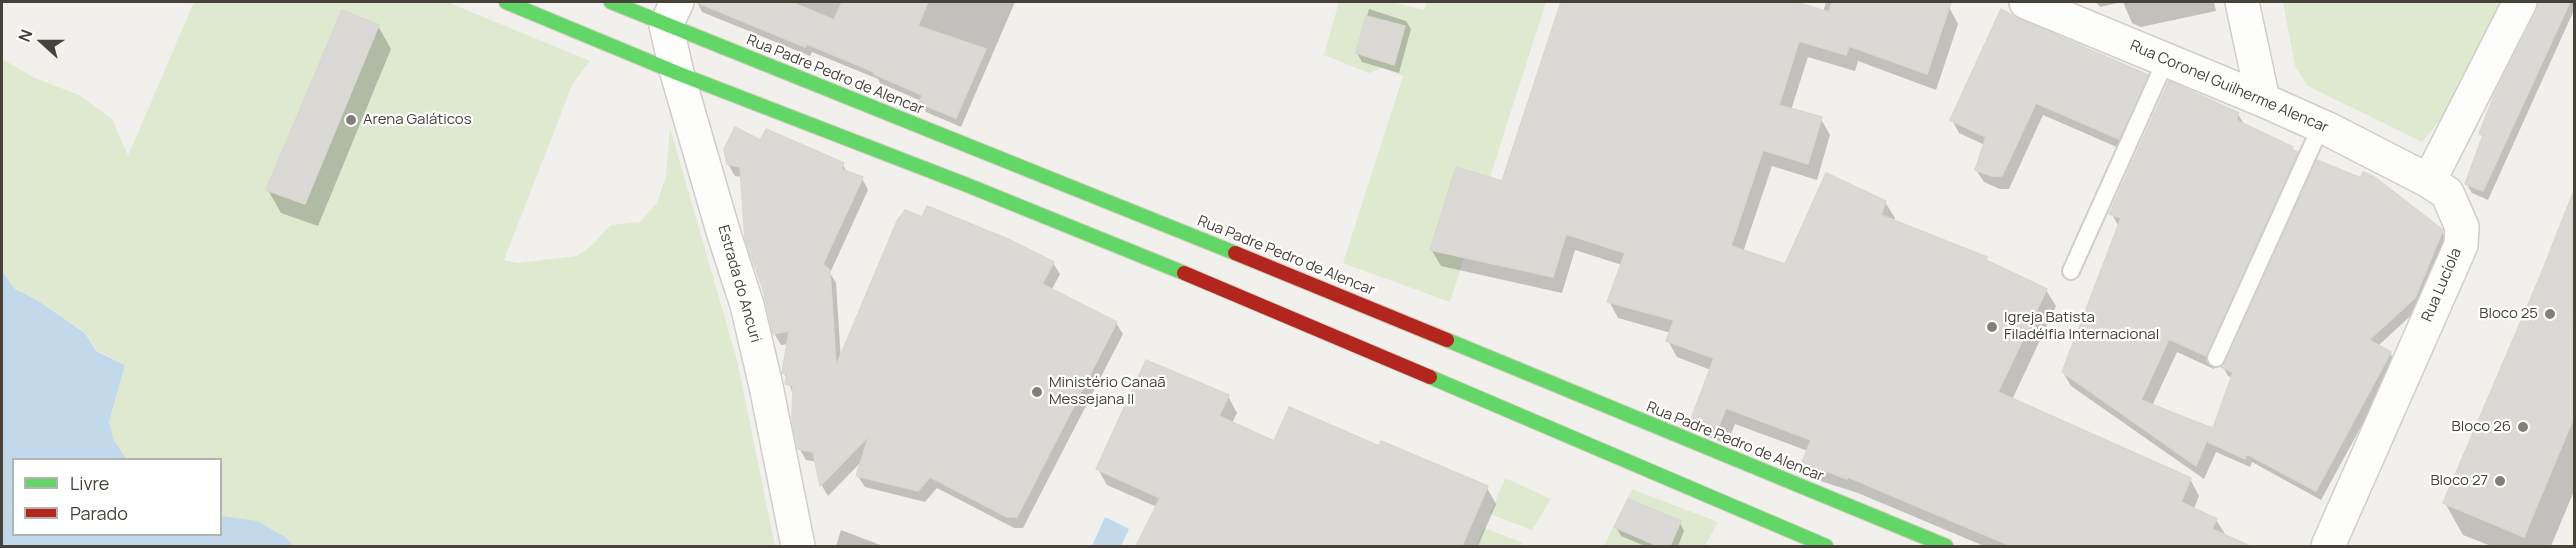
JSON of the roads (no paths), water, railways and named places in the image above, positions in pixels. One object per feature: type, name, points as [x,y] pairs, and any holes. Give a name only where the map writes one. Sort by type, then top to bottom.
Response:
[{"type":"main road","points":[[506,2],[677,74],[967,185],[1576,433],[1826,546]]},
{"type":"main road","name":"Rua Padre Pedro de Alencar","points":[[611,2],[671,13],[1302,279],[1588,405],[1946,546]]},
{"type":"street","name":"Rua Coronel Guilherme Alencar","points":[[2026,2],[2263,100],[2321,126],[2429,182]]},
{"type":"street","points":[[2242,2],[2263,100]]},
{"type":"street","points":[[2429,182],[2520,2]]},
{"type":"street","name":"Estrada do Ancuri","points":[[671,13],[677,74],[747,305],[766,386],[798,546]]},
{"type":"street","name":"Rua Lucíola","points":[[2328,546],[2461,245],[2462,227],[2447,193],[2429,182]]},
{"type":"lane","points":[[2071,271],[2166,60]]},
{"type":"lane","points":[[2216,358],[2321,126]]},
{"type":"water","points":[[2,271],[15,289],[37,300],[85,333],[96,351],[125,365],[109,422],[114,440],[125,458],[12,458],[12,536],[222,536],[222,516],[257,521],[285,537],[294,546],[2,546]]},
{"type":"water","points":[[1105,517],[1129,529],[1121,546],[1092,546]]},
{"type":"place","name":"Arena Galáticos","points":[[351,120]]},
{"type":"place","name":"Bloco 25","points":[[2550,314]]},
{"type":"place","name":"Igreja Batista Filadélfia Internacional","points":[[1992,327]]},
{"type":"place","name":"Ministério Canaã Messejana II","points":[[1037,392]]},
{"type":"place","name":"Bloco 26","points":[[2523,427]]},
{"type":"place","name":"Bloco 27","points":[[2500,481]]}]
